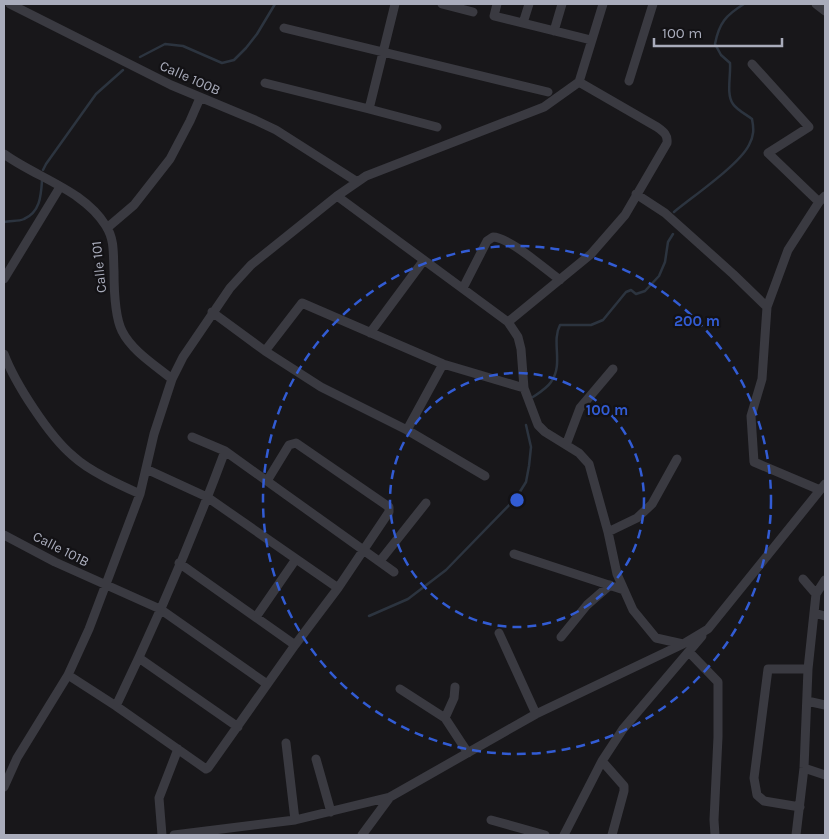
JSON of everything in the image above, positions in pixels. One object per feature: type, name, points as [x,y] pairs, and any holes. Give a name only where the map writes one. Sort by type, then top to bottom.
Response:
[{"type":"street","name":"Calle 100B","points":[[10,4],[171,85],[276,130],[356,182]]},
{"type":"street","points":[[369,109],[395,4]]},
{"type":"street","points":[[442,4],[473,12]]},
{"type":"street","points":[[497,4],[494,16],[592,40]]},
{"type":"street","points":[[524,23],[529,4]]},
{"type":"street","points":[[554,31],[562,4]]},
{"type":"street","points":[[4,787],[17,758],[68,675],[106,586],[140,494],[154,434],[172,379],[182,357],[230,288],[251,265],[336,196],[366,176],[544,107],[579,82],[603,4]]},
{"type":"street","points":[[628,81],[653,4]]},
{"type":"street","points":[[284,28],[548,92]]},
{"type":"street","points":[[564,835],[602,761],[623,729],[686,648],[708,628],[823,487],[754,462],[751,416],[762,379],[767,307],[788,250],[822,199],[768,153],[809,127],[752,64]]},
{"type":"street","points":[[508,322],[591,254],[624,215],[667,143],[668,138],[665,133],[657,127],[579,82]]},
{"type":"street","points":[[264,83],[436,127]]},
{"type":"street","points":[[107,228],[134,204],[170,158],[200,98]]},
{"type":"street","name":"Calle 101","points":[[4,154],[60,187],[92,209],[107,228],[113,247],[118,313],[123,332],[138,350],[172,379]]},
{"type":"street","points":[[4,279],[60,187]]},
{"type":"street","points":[[636,194],[666,213],[767,307]]},
{"type":"street","points":[[336,196],[508,322],[518,337],[521,349],[524,388],[538,425],[545,432],[579,454],[589,464],[608,532],[616,574],[633,610],[656,638],[686,648],[718,682],[715,835]]},
{"type":"street","points":[[463,288],[487,241],[493,237],[501,239],[525,254],[560,280]]},
{"type":"street","points":[[370,333],[424,260]]},
{"type":"street","points":[[265,351],[302,303],[443,364],[524,388]]},
{"type":"street","points":[[212,312],[265,351],[320,387],[408,430],[485,476]]},
{"type":"street","points":[[4,354],[20,386],[50,430],[73,457],[110,480],[140,494]]},
{"type":"street","points":[[408,430],[443,364]]},
{"type":"street","points":[[566,445],[580,408],[613,369]]},
{"type":"street","points":[[192,437],[224,451],[394,572]]},
{"type":"street","points":[[68,675],[207,769],[295,644],[338,588],[389,512],[389,507],[296,444],[289,445],[267,481]]},
{"type":"street","points":[[116,706],[160,609],[207,497],[224,451]]},
{"type":"street","points":[[608,532],[637,518],[652,504],[677,459]]},
{"type":"street","points":[[146,469],[207,497],[338,588]]},
{"type":"street","points":[[380,562],[426,503]]},
{"type":"street","name":"Calle 101B","points":[[4,535],[54,562],[160,609],[267,684]]},
{"type":"street","points":[[514,554],[624,590]]},
{"type":"street","points":[[256,617],[296,559]]},
{"type":"street","points":[[179,563],[295,644]]},
{"type":"street","points":[[803,579],[816,594]]},
{"type":"street","points":[[796,835],[804,768],[808,669],[816,594],[825,580]]},
{"type":"street","points":[[561,637],[587,605],[610,585]]},
{"type":"street","points":[[814,613],[825,616]]},
{"type":"street","points":[[499,633],[536,714]]},
{"type":"street","points":[[174,835],[295,820],[390,797],[536,714],[686,648]]},
{"type":"street","points":[[139,658],[238,727]]},
{"type":"street","points":[[800,807],[764,801],[757,794],[754,778],[768,669],[808,669]]},
{"type":"street","points":[[445,718],[454,698],[455,687]]},
{"type":"street","points":[[400,690],[445,718],[468,754]]},
{"type":"street","points":[[806,702],[825,705]]},
{"type":"street","points":[[286,743],[295,820]]},
{"type":"street","points":[[162,835],[159,798],[178,749]]},
{"type":"street","points":[[316,759],[330,812]]},
{"type":"street","points":[[602,761],[624,786],[612,835]]},
{"type":"street","points":[[804,768],[825,775]]},
{"type":"street","points":[[362,835],[390,797]]},
{"type":"street","points":[[491,820],[545,835]]},
{"type":"waterway","points":[[140,57],[165,44],[183,46],[222,63],[234,60],[257,34],[275,4]]},
{"type":"waterway","points":[[674,212],[736,162],[752,139],[752,119],[737,108],[731,100],[729,90],[730,63],[721,55],[715,44],[724,20],[744,4]]},
{"type":"waterway","points":[[43,170],[96,94],[123,70]]},
{"type":"waterway","points":[[4,222],[22,220],[33,212],[39,203],[42,181]]},
{"type":"waterway","points":[[533,397],[543,390],[555,375],[557,368],[557,339],[560,325],[591,325],[603,320],[626,292],[631,290],[636,294],[645,291],[659,276],[665,262],[668,242],[673,234]]},
{"type":"waterway","points":[[369,616],[408,599],[446,570],[516,498],[526,482],[529,466],[531,447],[526,425]]}]
